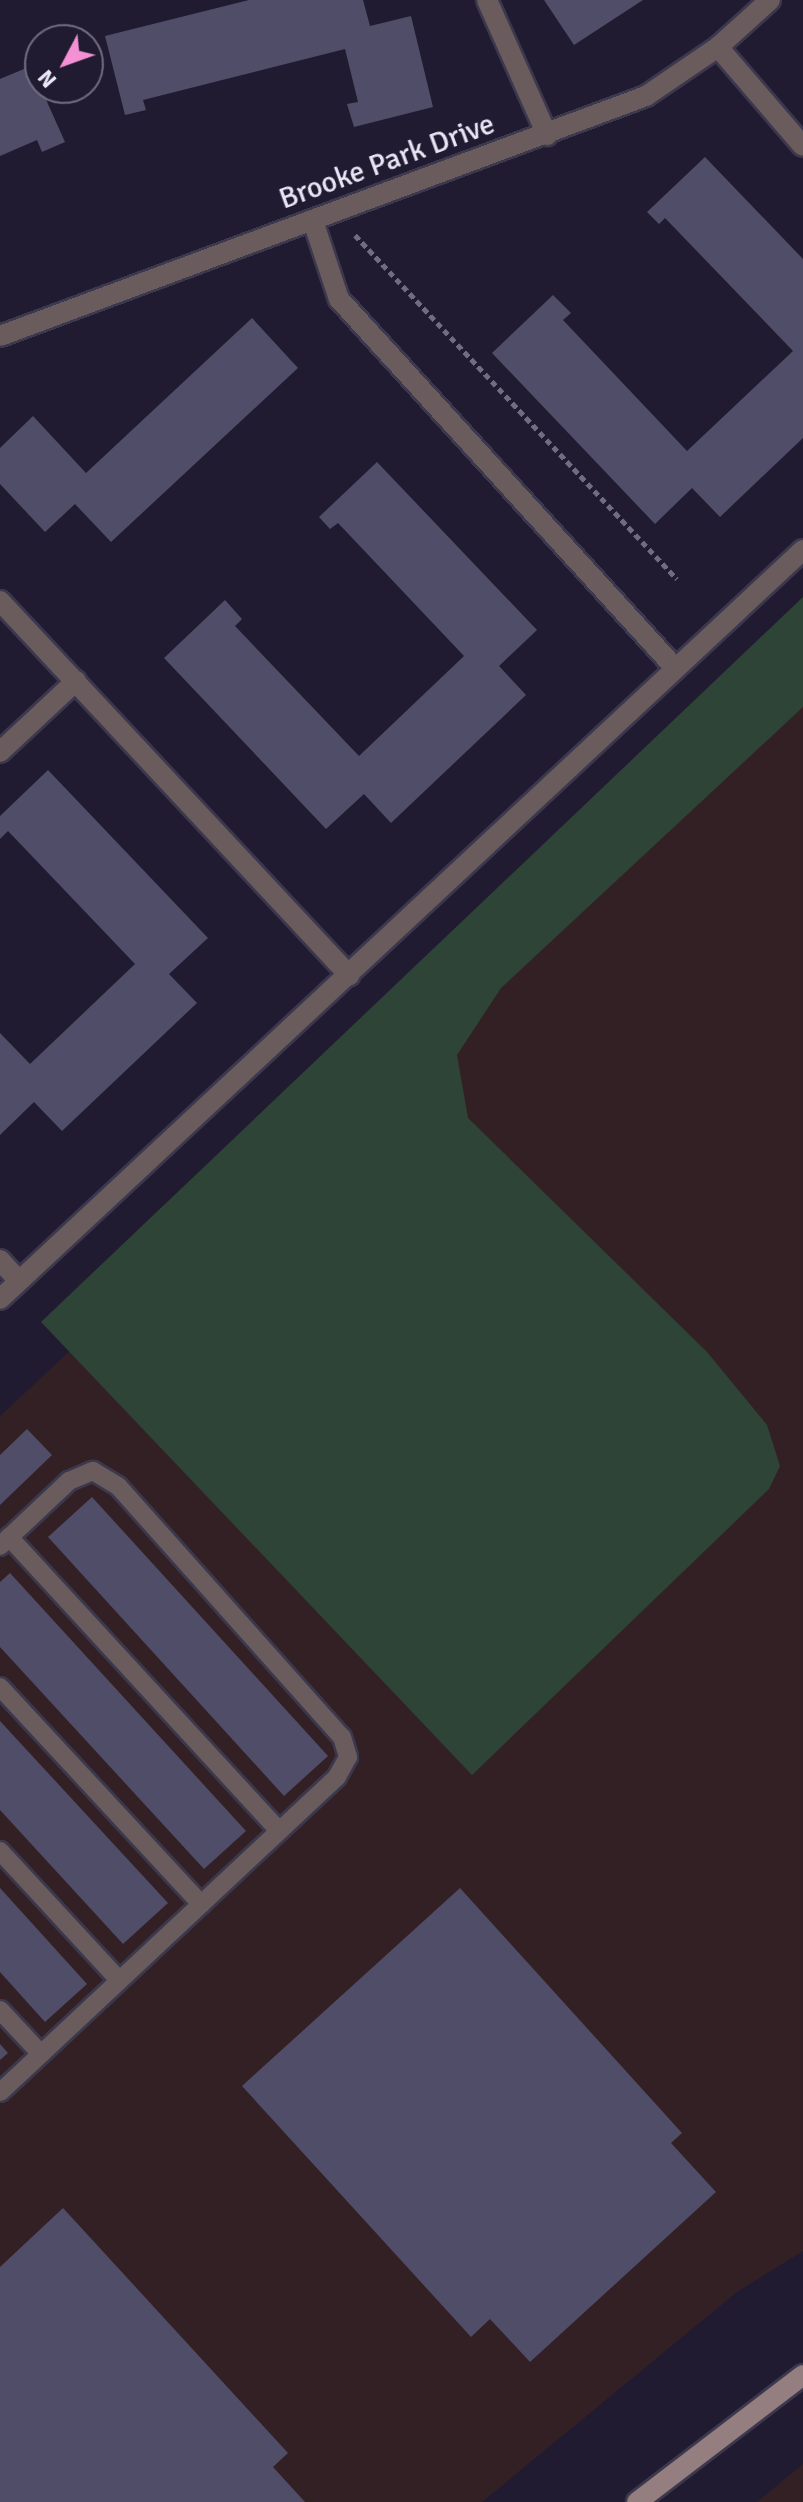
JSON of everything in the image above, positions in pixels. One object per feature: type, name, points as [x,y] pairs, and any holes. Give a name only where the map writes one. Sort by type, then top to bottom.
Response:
[{"type":"main road","points":[[637,2502],[803,2375]]},
{"type":"street","points":[[487,0],[547,135]]},
{"type":"street","name":"Brooke Park Drive","points":[[0,336],[646,96],[718,47],[770,0]]},
{"type":"street","points":[[718,47],[803,146]]},
{"type":"street","points":[[313,221],[339,299],[676,669]]},
{"type":"street","points":[[0,1299],[803,550]]},
{"type":"street","points":[[0,601],[349,975]]},
{"type":"street","points":[[0,752],[76,681]]},
{"type":"street","points":[[0,1260],[19,1281]]},
{"type":"lane","points":[[0,2092],[337,1777],[348,1757],[342,1737],[118,1486],[93,1471],[69,1481],[5,1541],[279,1831]]},
{"type":"lane","points":[[0,1687],[201,1904]]},
{"type":"lane","points":[[0,1851],[119,1980]]},
{"type":"lane","points":[[0,2010],[41,2054]]},
{"type":"path","points":[[352,232],[677,579]]},
{"type":"shaded area","points":[[803,668],[803,2251],[737,2292],[482,2502],[0,2502],[0,1416]]},
{"type":"shaded area","points":[[803,2464],[803,2502],[757,2502]]},
{"type":"green space","points":[[803,597],[803,707],[501,988],[457,1055],[468,1118],[707,1352],[767,1425],[780,1466],[769,1489],[472,1775],[41,1322]]},
{"type":"building","points":[[249,0],[363,0],[370,26],[411,16],[433,107],[354,127],[347,104],[358,102],[345,49],[143,100],[146,110],[125,115],[105,36]]},
{"type":"building","points":[[544,0],[643,0],[574,45]]},
{"type":"building","points":[[24,69],[24,104],[48,104],[65,142],[42,152],[37,140],[0,156],[0,79]]},
{"type":"building","points":[[705,157],[803,259],[803,438],[720,517],[692,488],[655,524],[492,353],[553,295],[571,313],[563,320],[687,451],[793,351],[665,218],[659,224],[647,212]]},
{"type":"building","points":[[252,318],[298,368],[111,542],[75,504],[45,532],[0,484],[0,448],[33,416],[86,473]]},
{"type":"building","points":[[377,462],[537,630],[499,666],[526,695],[391,823],[364,794],[326,829],[164,658],[225,600],[242,619],[235,626],[359,756],[464,656],[338,523],[330,529],[319,517]]},
{"type":"building","points":[[48,770],[208,938],[169,974],[197,1003],[62,1131],[34,1102],[0,1135],[0,1033],[30,1064],[135,964],[8,831],[0,839],[0,816]]},
{"type":"building","points":[[27,1429],[52,1455],[0,1505],[0,1455]]},
{"type":"building","points":[[92,1497],[328,1756],[284,1796],[48,1537]]},
{"type":"building","points":[[10,1573],[246,1831],[204,1869],[0,1647],[0,1582]]},
{"type":"building","points":[[0,1721],[168,1903],[123,1944],[0,1810]]},
{"type":"building","points":[[0,1888],[87,1984],[45,2022],[0,1972]]},
{"type":"building","points":[[460,1888],[682,2133],[671,2143],[716,2192],[530,2362],[490,2319],[471,2337],[242,2086]]},
{"type":"building","points":[[0,2044],[8,2053],[0,2060]]},
{"type":"building","points":[[63,2208],[288,2453],[273,2467],[305,2502],[0,2502],[0,2267]]}]
